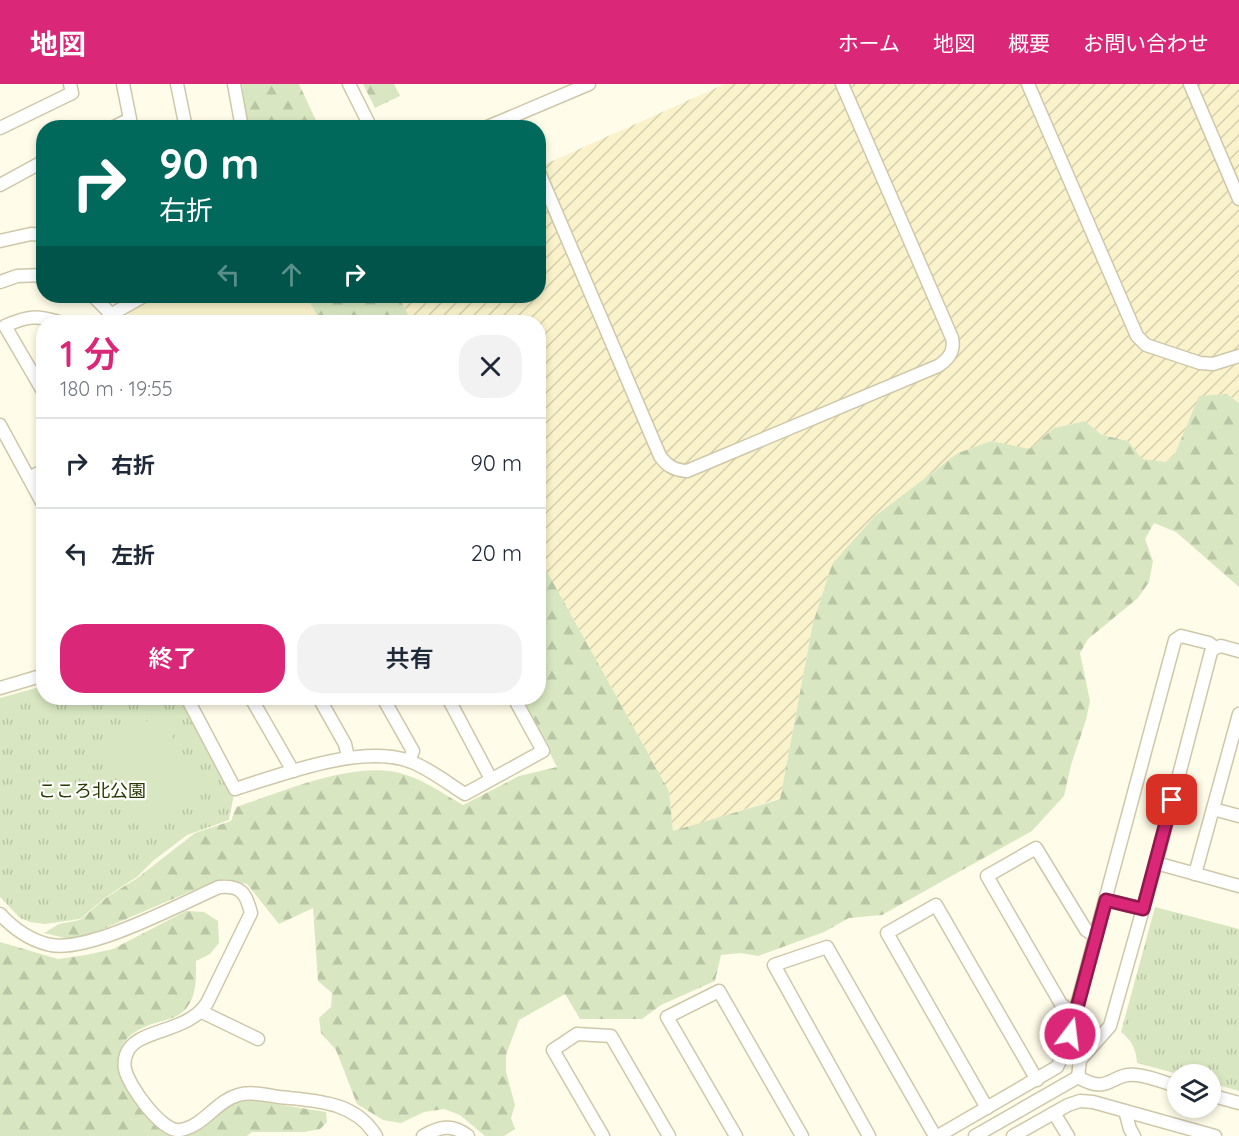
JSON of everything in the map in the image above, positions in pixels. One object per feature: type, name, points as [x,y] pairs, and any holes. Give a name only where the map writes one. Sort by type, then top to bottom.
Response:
[{"type":"street","points":[[0,128],[72,93],[70,84]]},
{"type":"street","points":[[123,84],[130,119],[128,120]]},
{"type":"street","points":[[177,84],[184,120]]},
{"type":"street","points":[[234,84],[241,120]]},
{"type":"street","points":[[349,84],[367,120]]},
{"type":"street","points":[[522,120],[590,84]]},
{"type":"street","points":[[546,189],[660,456],[675,470],[687,471],[938,366],[951,354],[954,346],[952,338],[842,84]]},
{"type":"street","points":[[1028,84],[1137,336],[1146,345],[1200,363],[1213,364],[1239,356]]},
{"type":"street","points":[[1190,84],[1239,199]]},
{"type":"street","points":[[0,185],[36,167]]},
{"type":"street","points":[[1,238],[36,234]]},
{"type":"street","points":[[0,282],[17,276],[36,275]]},
{"type":"street","points":[[99,303],[109,315]]},
{"type":"street","points":[[118,315],[134,303]]},
{"type":"street","points":[[36,317],[22,318],[5,326],[36,379]]},
{"type":"street","points":[[0,425],[36,491]]},
{"type":"street","points":[[29,477],[36,474]]},
{"type":"street","points":[[869,1136],[774,965],[827,947],[936,1136],[1057,1067],[1064,1053],[1075,1015],[1175,640],[1180,636],[1209,642],[1215,648]]},
{"type":"street","points":[[1078,1077],[1080,1060],[1084,1052],[1110,1026],[1156,863],[1211,652],[1221,646],[1239,651]]},
{"type":"street","points":[[0,688],[36,677]]},
{"type":"street","points":[[191,705],[235,789],[348,756],[409,761],[465,794],[543,751],[518,705]]},
{"type":"street","points":[[255,705],[293,771]]},
{"type":"street","points":[[323,705],[345,744],[348,756]]},
{"type":"street","points":[[387,705],[412,751],[409,761]]},
{"type":"street","points":[[452,705],[491,779]]},
{"type":"street","points":[[1195,874],[1213,808],[1234,754],[1239,714]]},
{"type":"street","points":[[1213,808],[1239,816]]},
{"type":"street","points":[[1075,1015],[1060,1004],[987,876],[1036,848],[1086,930],[1096,936]]},
{"type":"street","points":[[1156,863],[1239,886]]},
{"type":"street","points":[[0,914],[33,939],[52,945],[78,945],[102,938],[219,887],[230,886],[241,890],[247,899],[251,913],[219,983],[202,1012],[173,1029],[148,1035],[135,1043],[126,1054],[125,1068],[131,1083],[156,1118],[166,1127],[178,1131],[192,1127],[227,1100],[240,1094],[255,1094],[327,1102],[345,1108],[360,1117],[376,1136]]},
{"type":"street","points":[[1106,900],[1143,909]]},
{"type":"street","points":[[987,1108],[887,933],[936,905],[1037,1080]]},
{"type":"street","points":[[736,1136],[667,1017],[719,991],[802,1136]]},
{"type":"street","points":[[202,1012],[258,1039]]},
{"type":"street","points":[[603,1136],[553,1050],[577,1034],[611,1036],[669,1136]]},
{"type":"street","points":[[1078,1077],[1087,1082],[1105,1085],[1135,1074],[1167,1083]]},
{"type":"street","points":[[975,1136],[1078,1077]]},
{"type":"street","points":[[1221,1098],[1239,1103]]},
{"type":"street","points":[[1013,1136],[1080,1101],[1093,1102],[1213,1136]]},
{"type":"street","points":[[1125,1111],[1134,1136]]},
{"type":"street","points":[[1054,1113],[1068,1136]]},
{"type":"street","points":[[423,1136],[435,1129],[447,1126],[459,1129],[468,1136]]},
{"type":"shaded area","points":[[725,84],[1239,84],[1239,403],[1227,394],[1199,397],[1174,456],[1166,462],[1142,460],[1128,441],[1102,435],[1085,421],[1054,428],[1030,450],[991,441],[958,453],[875,516],[832,564],[813,623],[780,798],[673,832],[669,791],[546,570],[546,315],[408,315],[402,303],[546,303],[546,164]]},
{"type":"shaded area","points":[[146,303],[310,303],[317,315],[128,315],[129,311]]},
{"type":"green space","points":[[242,84],[299,84],[316,120],[247,120]]},
{"type":"green space","points":[[363,84],[394,84],[400,96],[375,108]]},
{"type":"green space","points":[[310,303],[402,303],[408,315],[317,315]]},
{"type":"green space","points":[[1227,394],[1239,403],[1239,587],[1176,532],[1154,523],[1145,539],[1153,561],[1149,582],[1138,598],[1088,639],[1080,653],[1090,701],[1086,720],[1071,765],[1064,796],[1032,831],[882,915],[849,918],[824,932],[758,956],[741,953],[721,955],[715,981],[661,1005],[642,1019],[580,1019],[565,994],[519,1020],[506,1055],[506,1072],[515,1105],[511,1118],[515,1129],[504,1136],[485,1136],[460,1115],[444,1109],[424,1112],[401,1123],[383,1120],[357,1104],[336,1050],[321,1033],[319,1018],[331,1007],[332,993],[318,981],[313,908],[279,924],[247,884],[224,879],[89,935],[69,939],[44,933],[59,924],[80,920],[107,897],[136,879],[195,833],[231,821],[236,807],[298,786],[344,774],[387,771],[421,781],[463,805],[519,776],[557,767],[525,705],[546,705],[546,570],[669,791],[673,831],[780,799],[813,623],[832,564],[875,516],[958,453],[991,441],[1030,449],[1054,428],[1085,421],[1102,435],[1128,441],[1142,459],[1166,462],[1174,456],[1199,396]]},
{"type":"green space","name":"こころ北公園","points":[[36,688],[36,705],[185,705],[234,794],[229,820],[187,835],[153,861],[137,877],[106,897],[80,919],[45,924],[20,918],[0,897],[0,698]]},
{"type":"green space","points":[[160,714],[203,792],[147,823],[104,744]]},
{"type":"green space","points":[[1155,907],[1239,929],[1239,1091],[1221,1086],[1221,1064],[1167,1064],[1167,1071],[1137,1063],[1133,1046],[1121,1032]]},
{"type":"green space","points":[[186,911],[204,912],[218,921],[219,943],[210,954],[196,961],[196,978],[191,1001],[181,1014],[132,1034],[121,1048],[119,1066],[132,1098],[157,1126],[174,1134],[233,1102],[244,1099],[326,1112],[327,1122],[320,1129],[304,1132],[252,1132],[247,1136],[0,1136],[0,942],[58,959],[86,955],[113,949]]},
{"type":"route","points":[[1070,1034],[1106,900],[1143,909],[1172,800]]}]
